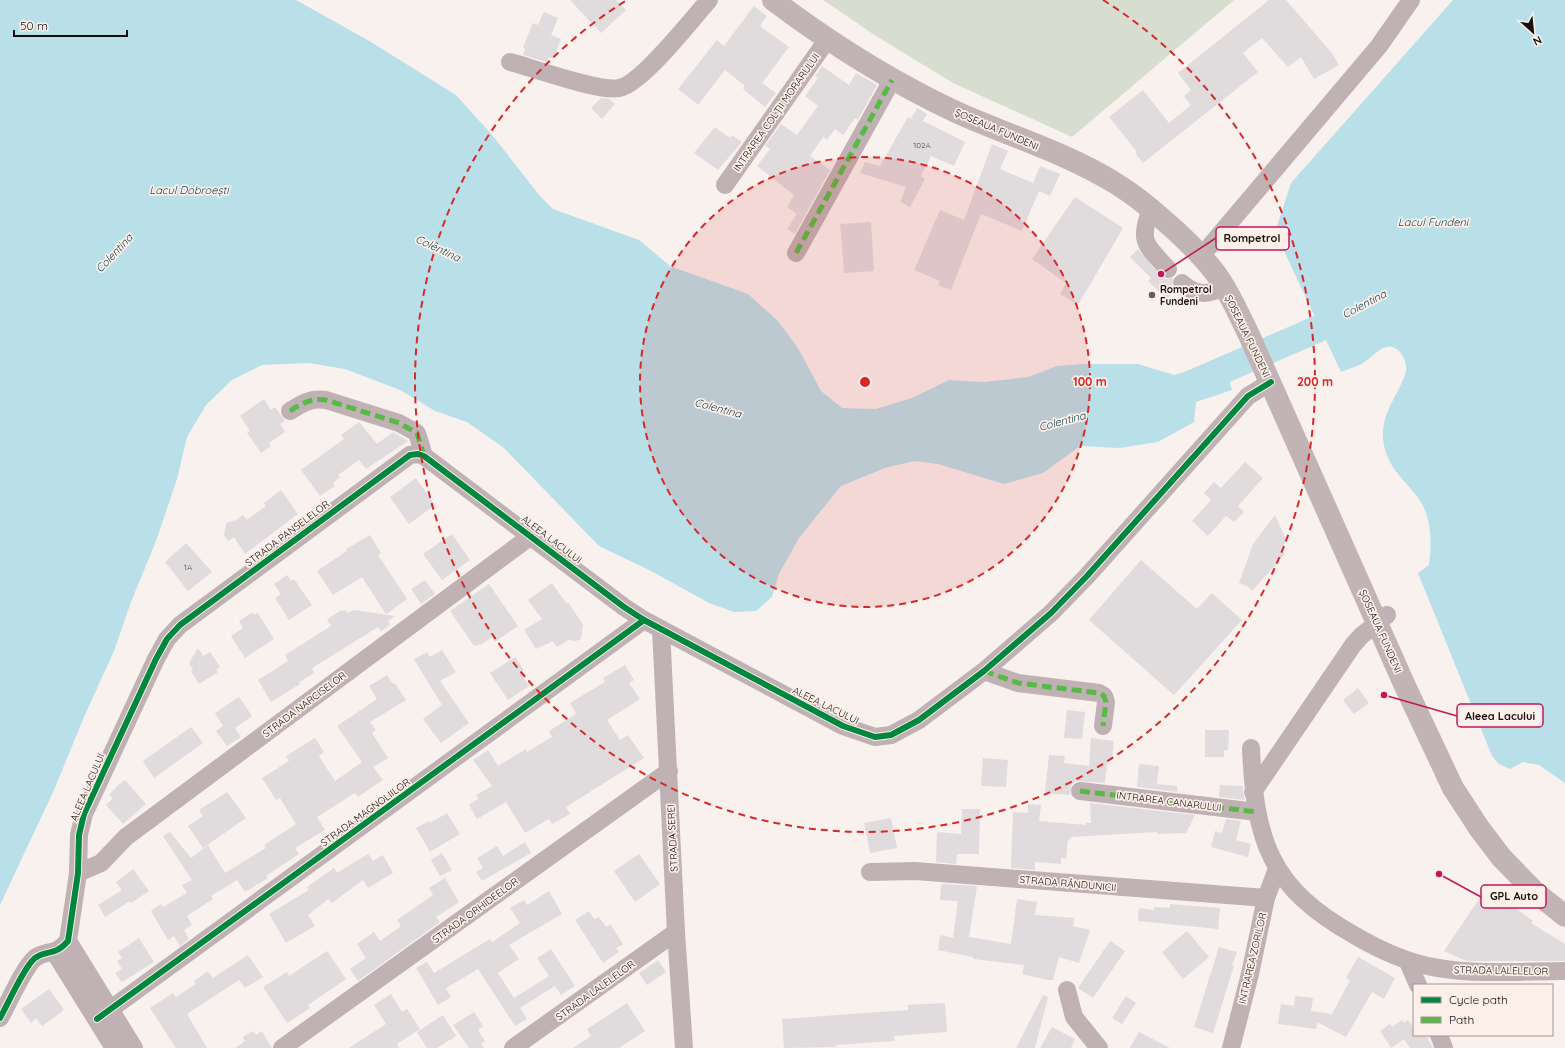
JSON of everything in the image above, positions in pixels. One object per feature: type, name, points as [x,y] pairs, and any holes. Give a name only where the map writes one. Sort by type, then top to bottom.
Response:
[{"type":"main road","name":"ȘOSEAUA FUNDENI","points":[[773,0],[827,40],[892,80],[955,111],[1080,164],[1115,183],[1151,209],[1199,254],[1229,286],[1274,379],[1382,619],[1462,781],[1477,807],[1509,850],[1541,883],[1565,903]]},
{"type":"main road","name":"ȘOSEAUA FUNDENI","points":[[797,0],[834,27],[909,72],[962,99],[1090,153],[1120,170],[1157,196],[1210,246],[1226,265],[1229,286]]},
{"type":"main road","name":"ȘOSEAUA FUNDENI","points":[[1382,619],[1436,754],[1453,788],[1488,840],[1519,876],[1535,892],[1565,916]]},
{"type":"street","points":[[510,62],[601,88],[620,88],[629,84],[644,73],[709,0]]},
{"type":"street","points":[[1210,246],[1379,46],[1411,0]]},
{"type":"street","name":"INTRAREA COLȚII MORARULUI","points":[[725,185],[827,40]]},
{"type":"street","points":[[796,253],[892,80]]},
{"type":"street","points":[[1151,209],[1144,226],[1146,244],[1168,269]]},
{"type":"street","points":[[1182,283],[1193,292],[1203,294],[1214,292],[1229,286]]},
{"type":"street","name":"ALEEA LACULUI","points":[[424,456],[624,607],[644,620],[843,726],[876,737],[891,735],[904,729],[984,671],[1026,636],[1076,587],[1248,396],[1274,379]]},
{"type":"street","points":[[290,411],[307,400],[326,400],[399,423],[417,434],[424,456]]},
{"type":"street","name":"STRADA PANSELELOR","points":[[167,640],[180,625],[404,459],[410,455],[418,454],[424,456]]},
{"type":"street","name":"STRADA NARCISELOR","points":[[78,872],[101,863],[126,837],[531,536]]},
{"type":"street","points":[[1253,792],[1353,645],[1382,619]]},
{"type":"street","name":"STRADA MAGNOLIILOR","points":[[104,1014],[644,620]]},
{"type":"street","name":"STRADA SEREI","points":[[661,629],[676,932],[684,1048]]},
{"type":"street","name":"ALEEA LACULUI","points":[[61,947],[78,872],[79,835],[84,814],[154,664],[167,640]]},
{"type":"street","points":[[984,671],[1018,683],[1099,693],[1104,696],[1106,702],[1103,726]]},
{"type":"street","name":"STRADA LALELELOR","points":[[1251,748],[1253,792],[1257,812],[1277,869],[1294,892],[1321,915],[1373,946],[1408,962],[1439,968],[1469,971],[1565,971]]},
{"type":"street","name":"STRADA ORHIDEELOR","points":[[282,1048],[669,771]]},
{"type":"street","name":"INTRAREA CANARULUI","points":[[1080,791],[1257,812]]},
{"type":"street","name":"INTRAREA ZORILOR","points":[[1231,1048],[1250,974],[1266,898],[1277,869]]},
{"type":"street","name":"STRADA RÂNDUNICII","points":[[870,872],[915,871],[1266,898]]},
{"type":"street","name":"STRADA LALELELOR","points":[[513,1048],[676,932]]},
{"type":"street","points":[[0,1018],[29,965],[39,956],[61,947],[104,1014],[134,1048]]},
{"type":"street","points":[[1408,962],[1418,984]]},
{"type":"street","points":[[1066,990],[1074,1017],[1099,1048]]},
{"type":"street","points":[[104,1014],[114,1048]]},
{"type":"street","points":[[1440,1036],[1444,1048]]},
{"type":"green space","points":[[823,0],[1234,0],[1072,137],[953,83],[876,36]]},
{"type":"water","name":"Lacul Dobroești","points":[[0,0],[296,0],[371,42],[456,95],[493,136],[540,196],[553,209],[639,240],[670,266],[748,294],[778,321],[798,348],[821,391],[842,408],[876,409],[912,398],[949,380],[984,382],[1028,377],[1057,366],[1084,364],[1138,364],[1174,375],[1223,360],[1232,390],[1196,402],[1194,422],[1158,442],[1120,448],[1080,446],[1043,473],[1004,484],[938,464],[914,461],[885,468],[841,486],[799,538],[779,574],[772,597],[756,611],[734,612],[709,603],[651,571],[599,546],[504,448],[467,422],[435,411],[400,390],[345,369],[309,363],[262,365],[232,380],[206,405],[187,437],[177,479],[156,541],[131,602],[114,651],[84,717],[54,790],[0,905]]},
{"type":"water","name":"Lacul Fundeni","points":[[1453,0],[1565,0],[1565,783],[1539,765],[1523,762],[1510,769],[1499,764],[1492,756],[1418,573],[1429,565],[1430,528],[1428,520],[1416,495],[1391,464],[1387,456],[1383,439],[1383,429],[1388,411],[1406,371],[1406,363],[1404,358],[1399,351],[1394,348],[1385,347],[1363,363],[1341,372],[1275,232],[1291,183]]},
{"type":"building","points":[[570,0],[616,0],[626,10],[601,33]]},
{"type":"building","points":[[1269,0],[1286,0],[1331,52],[1339,65],[1314,79],[1301,57],[1288,67],[1262,38],[1243,53],[1258,72],[1143,163],[1135,153],[1137,152],[1109,117],[1143,90],[1169,123],[1191,105],[1184,96],[1191,90],[1178,73]]},
{"type":"building","points":[[754,6],[767,16],[760,26],[789,47],[762,83],[776,93],[765,107],[743,89],[745,86],[725,70],[698,105],[678,89],[717,40],[724,46]]},
{"type":"building","points":[[544,12],[558,18],[551,35],[561,39],[553,59],[549,57],[547,62],[523,55],[525,49],[523,47],[533,23],[538,25]]},
{"type":"building","points":[[822,66],[849,85],[856,73],[877,85],[858,120],[855,118],[843,135],[835,129],[827,140],[823,137],[810,156],[830,170],[795,234],[787,229],[797,214],[787,207],[794,195],[757,166],[770,149],[765,146],[781,124],[797,135],[818,106],[805,96],[818,78],[815,76]]},
{"type":"building","points":[[601,98],[609,99],[615,104],[602,119],[591,108]]},
{"type":"building","points":[[917,108],[927,114],[923,121],[965,142],[954,166],[931,156],[921,176],[925,179],[910,207],[900,202],[906,187],[860,173],[865,162],[880,166],[908,117],[911,119]]},
{"type":"building","points":[[715,127],[730,138],[732,135],[742,142],[718,170],[694,153]]},
{"type":"building","points":[[992,144],[1008,151],[1000,169],[1033,183],[1040,166],[1060,174],[1050,196],[1039,191],[1022,231],[981,214],[951,290],[938,285],[940,281],[914,270],[940,210],[964,220]]},
{"type":"building","points":[[1075,197],[1123,228],[1078,305],[1060,294],[1066,283],[1032,259]]},
{"type":"building","points":[[871,222],[874,271],[844,273],[840,224]]},
{"type":"building","points":[[1138,249],[1161,276],[1165,279],[1173,278],[1172,286],[1175,290],[1167,299],[1148,281],[1151,278],[1130,257]]},
{"type":"building","points":[[264,399],[271,410],[275,407],[285,421],[280,424],[285,432],[269,443],[271,446],[261,453],[247,433],[250,431],[240,416]]},
{"type":"building","points":[[359,422],[377,444],[393,432],[408,441],[366,469],[359,460],[338,475],[340,477],[333,483],[335,486],[320,496],[301,470],[344,439],[341,435]]},
{"type":"building","points":[[1245,462],[1263,478],[1238,506],[1244,512],[1234,522],[1226,516],[1208,536],[1192,521],[1211,500],[1204,493],[1214,482],[1221,488]]},
{"type":"building","points":[[416,478],[435,505],[409,524],[390,497]]},
{"type":"building","points":[[281,490],[298,514],[245,554],[234,537],[228,541],[224,535],[226,523],[236,520],[243,515],[247,520],[266,506],[264,503]]},
{"type":"building","points":[[1275,515],[1287,541],[1280,549],[1285,554],[1252,591],[1247,586],[1239,583],[1253,544]]},
{"type":"building","points":[[452,534],[470,560],[442,580],[423,554]]},
{"type":"building","points":[[370,535],[381,553],[378,555],[407,599],[386,614],[362,577],[333,595],[317,571],[347,551],[346,549]]},
{"type":"building","points":[[186,543],[212,572],[188,591],[165,562]]},
{"type":"building","points":[[1141,560],[1197,609],[1212,593],[1242,620],[1174,695],[1089,620]]},
{"type":"building","points":[[287,575],[291,581],[294,579],[312,605],[289,620],[275,598],[281,594],[274,584]]},
{"type":"building","points":[[425,580],[435,594],[421,604],[411,589]]},
{"type":"building","points":[[552,583],[566,603],[568,602],[583,625],[581,639],[576,641],[568,640],[557,647],[553,641],[536,649],[524,630],[542,619],[528,600]]},
{"type":"building","points":[[489,584],[518,626],[495,642],[492,637],[482,644],[474,646],[450,611]]},
{"type":"building","points":[[345,610],[347,613],[354,610],[395,616],[388,621],[390,625],[381,631],[378,627],[312,668],[314,673],[299,682],[300,684],[271,702],[258,680],[288,661],[285,655],[331,626],[327,619],[340,611]]},
{"type":"building","points":[[253,612],[255,615],[258,613],[274,639],[245,658],[231,636],[243,628],[239,621]]},
{"type":"building","points":[[198,648],[203,656],[210,652],[220,667],[216,670],[218,672],[199,684],[191,671],[193,670],[189,663]]},
{"type":"building","points":[[442,650],[456,672],[440,681],[469,723],[441,743],[423,719],[442,705],[414,659],[427,652],[430,657]]},
{"type":"building","points":[[515,657],[524,670],[520,672],[529,686],[508,700],[490,673]]},
{"type":"building","points":[[625,665],[634,680],[629,683],[640,699],[607,720],[620,740],[628,735],[644,758],[566,807],[570,814],[552,824],[549,819],[525,833],[506,802],[477,819],[469,805],[478,799],[476,795],[492,786],[473,760],[488,750],[498,766],[526,749],[527,752],[552,737],[549,731],[576,714],[570,703],[605,682],[603,678]]},
{"type":"building","points":[[387,675],[393,684],[395,683],[406,700],[370,722],[376,730],[372,733],[388,758],[373,767],[383,780],[358,797],[355,793],[317,817],[325,830],[295,848],[299,854],[266,876],[268,878],[245,892],[237,880],[211,896],[213,899],[187,916],[192,925],[184,930],[189,939],[180,946],[174,936],[168,940],[151,911],[161,904],[163,907],[187,893],[182,885],[192,880],[163,836],[170,832],[191,858],[208,845],[225,873],[266,848],[264,845],[296,824],[280,798],[276,800],[262,778],[289,761],[286,756],[315,738],[324,752],[319,756],[335,781],[362,762],[337,726],[377,699],[369,686]]},
{"type":"building","points":[[1358,688],[1369,703],[1354,714],[1343,700]]},
{"type":"building","points":[[239,697],[252,716],[235,728],[241,737],[227,746],[216,731],[223,726],[215,713]]},
{"type":"building","points":[[1067,710],[1085,712],[1082,739],[1064,738]]},
{"type":"building","points":[[191,727],[203,743],[154,778],[143,761]]},
{"type":"building","points":[[1205,730],[1229,730],[1228,750],[1224,750],[1224,757],[1205,757]]},
{"type":"building","points":[[1091,738],[1114,741],[1112,759],[1108,759],[1105,783],[1076,781],[1071,785],[1070,795],[1045,793],[1049,755],[1065,756],[1064,763],[1089,766]]},
{"type":"building","points":[[983,758],[1008,760],[1006,787],[981,786]]},
{"type":"building","points":[[1139,764],[1159,766],[1157,784],[1177,786],[1177,792],[1137,787]]},
{"type":"building","points":[[125,780],[146,804],[123,824],[106,805],[113,798],[109,795]]},
{"type":"building","points":[[1220,785],[1243,786],[1245,800],[1219,797]]},
{"type":"building","points":[[227,792],[246,818],[203,848],[188,826],[203,816],[199,810]]},
{"type":"building","points":[[1090,803],[1195,815],[1186,833],[1157,834],[1157,832],[1071,837],[1071,840],[1068,839],[1066,859],[1061,858],[1061,864],[1035,862],[1035,870],[1011,868],[1013,812],[1028,813],[1028,804],[1041,805],[1039,821],[1086,825],[1086,823],[1091,823]]},
{"type":"building","points":[[962,809],[980,809],[979,854],[957,854],[956,864],[936,862],[937,832],[961,834]]},
{"type":"building","points":[[447,813],[460,834],[430,852],[416,828],[429,821],[430,823]]},
{"type":"building","points":[[891,818],[897,848],[870,853],[864,823]]},
{"type":"building","points":[[1226,819],[1241,821],[1236,840],[1251,844],[1248,857],[1211,847],[1215,831],[1222,833]]},
{"type":"building","points":[[525,842],[531,853],[482,881],[476,872],[483,868],[477,858],[497,846],[503,856]]},
{"type":"building","points":[[442,853],[452,870],[440,876],[431,860]]},
{"type":"building","points":[[368,854],[373,861],[383,855],[393,873],[368,888],[363,880],[332,903],[328,899],[308,915],[315,926],[286,943],[269,914],[309,890],[307,887],[334,868],[337,873]]},
{"type":"building","points":[[639,854],[660,884],[635,902],[614,871]]},
{"type":"building","points":[[133,869],[149,891],[105,917],[98,905],[122,890],[116,882]]},
{"type":"building","points":[[445,878],[459,902],[436,917],[440,922],[358,981],[350,969],[366,958],[357,944],[374,932],[380,941],[401,926],[397,920],[433,895],[429,888]]},
{"type":"building","points":[[941,884],[977,886],[969,937],[1011,944],[1017,899],[1037,902],[1035,915],[1074,918],[1073,926],[1090,930],[1079,963],[1059,957],[1053,980],[1048,980],[1022,974],[1024,965],[973,959],[973,957],[938,950],[940,935],[953,938],[958,901],[940,900]]},
{"type":"building","points":[[549,891],[562,914],[509,945],[519,959],[498,973],[514,998],[549,976],[537,958],[551,949],[575,986],[561,995],[555,986],[520,1008],[527,1019],[515,1026],[478,969],[446,988],[451,997],[438,1005],[416,968],[427,962],[434,973],[490,939],[492,942],[520,923],[510,908],[524,900],[527,905]]},
{"type":"building","points":[[1481,896],[1504,909],[1509,903],[1533,921],[1531,923],[1565,944],[1565,961],[1470,961],[1464,960],[1444,951]]},
{"type":"building","points":[[1170,904],[1220,908],[1218,929],[1138,921],[1139,908],[1154,910],[1154,907],[1170,908]]},
{"type":"building","points":[[589,911],[594,919],[599,917],[606,927],[610,924],[623,944],[616,948],[619,952],[603,963],[575,920]]},
{"type":"building","points":[[1187,931],[1209,957],[1183,979],[1162,952]]},
{"type":"building","points":[[139,938],[154,962],[122,982],[115,973],[122,969],[117,961],[122,958],[118,952]]},
{"type":"building","points":[[1110,941],[1125,951],[1093,998],[1078,988]]},
{"type":"building","points":[[1219,947],[1237,952],[1213,1033],[1194,1027]]},
{"type":"building","points":[[327,951],[346,979],[308,1005],[310,1008],[287,1023],[263,987],[287,972],[289,976]]},
{"type":"building","points":[[248,955],[263,977],[245,988],[239,980],[187,1014],[207,1048],[176,1048],[150,1008],[173,993],[176,997],[196,984],[194,981],[208,971],[213,978]]},
{"type":"building","points":[[1358,957],[1395,978],[1384,999],[1372,992],[1346,1037],[1317,1022],[1316,1029],[1278,1024],[1281,1004],[1294,1006],[1295,996],[1313,998],[1311,1011],[1332,1014],[1350,980],[1346,978]]},
{"type":"building","points":[[658,960],[666,972],[647,985],[639,973]]},
{"type":"building","points":[[49,989],[64,1010],[42,1026],[36,1018],[31,1023],[21,1009]]},
{"type":"building","points":[[391,994],[402,1012],[407,1009],[420,1029],[397,1044],[399,1048],[349,1048],[386,1024],[374,1005]]},
{"type":"building","points":[[1043,995],[1048,997],[1035,1048],[1016,1048]]},
{"type":"building","points":[[1126,996],[1136,1003],[1122,1024],[1112,1018]]},
{"type":"building","points":[[627,1003],[645,1031],[619,1048],[573,1048],[591,1036],[587,1029]]},
{"type":"building","points":[[945,1003],[947,1032],[894,1036],[895,1041],[835,1045],[836,1047],[784,1048],[782,1019],[908,1010],[908,1005]]},
{"type":"building","points":[[474,1012],[483,1026],[478,1030],[485,1041],[481,1044],[484,1048],[469,1048],[453,1025]]},
{"type":"building","points":[[443,1015],[456,1036],[437,1048],[427,1048],[417,1032]]},
{"type":"building","points":[[1402,1020],[1404,1023],[1408,1020],[1413,1027],[1413,1036],[1427,1036],[1433,1048],[1410,1048],[1404,1039],[1391,1048],[1380,1031],[1390,1024],[1392,1027]]},
{"type":"building","points":[[1052,1027],[1075,1039],[1071,1048],[1040,1048]]},
{"type":"building","points":[[253,1031],[256,1035],[262,1031],[272,1048],[235,1048],[245,1041],[243,1037]]},
{"type":"building","points":[[1139,1032],[1170,1048],[1130,1048]]},
{"type":"waterway","name":"Colentina","points":[[1191,384],[1320,328],[1353,310]]},
{"type":"marked path","points":[[796,253],[892,80]]},
{"type":"marked path","points":[[290,411],[307,402],[326,400],[399,423],[417,433],[424,456]]},
{"type":"marked path","points":[[984,671],[1018,683],[1099,693],[1104,696],[1106,702],[1103,726]]},
{"type":"marked path","points":[[1080,791],[1257,812]]},
{"type":"cycle path","points":[[0,1018],[21,977],[35,958],[59,949],[68,941],[78,873],[79,835],[84,814],[156,659],[167,639],[180,625],[410,455],[418,454],[424,456],[624,607],[644,620],[843,726],[875,737],[891,735],[919,720],[984,671],[1051,613],[1087,576],[1248,396],[1271,382]]},
{"type":"cycle path","points":[[97,1019],[644,620]]},
{"type":"place","name":"Rompetrol","points":[[1161,274]]},
{"type":"place","name":"Rompetrol Fundeni","points":[[1152,295]]},
{"type":"place","name":"Aleea Lacului","points":[[1384,695]]},
{"type":"place","name":"GPL Auto","points":[[1439,874]]}]
